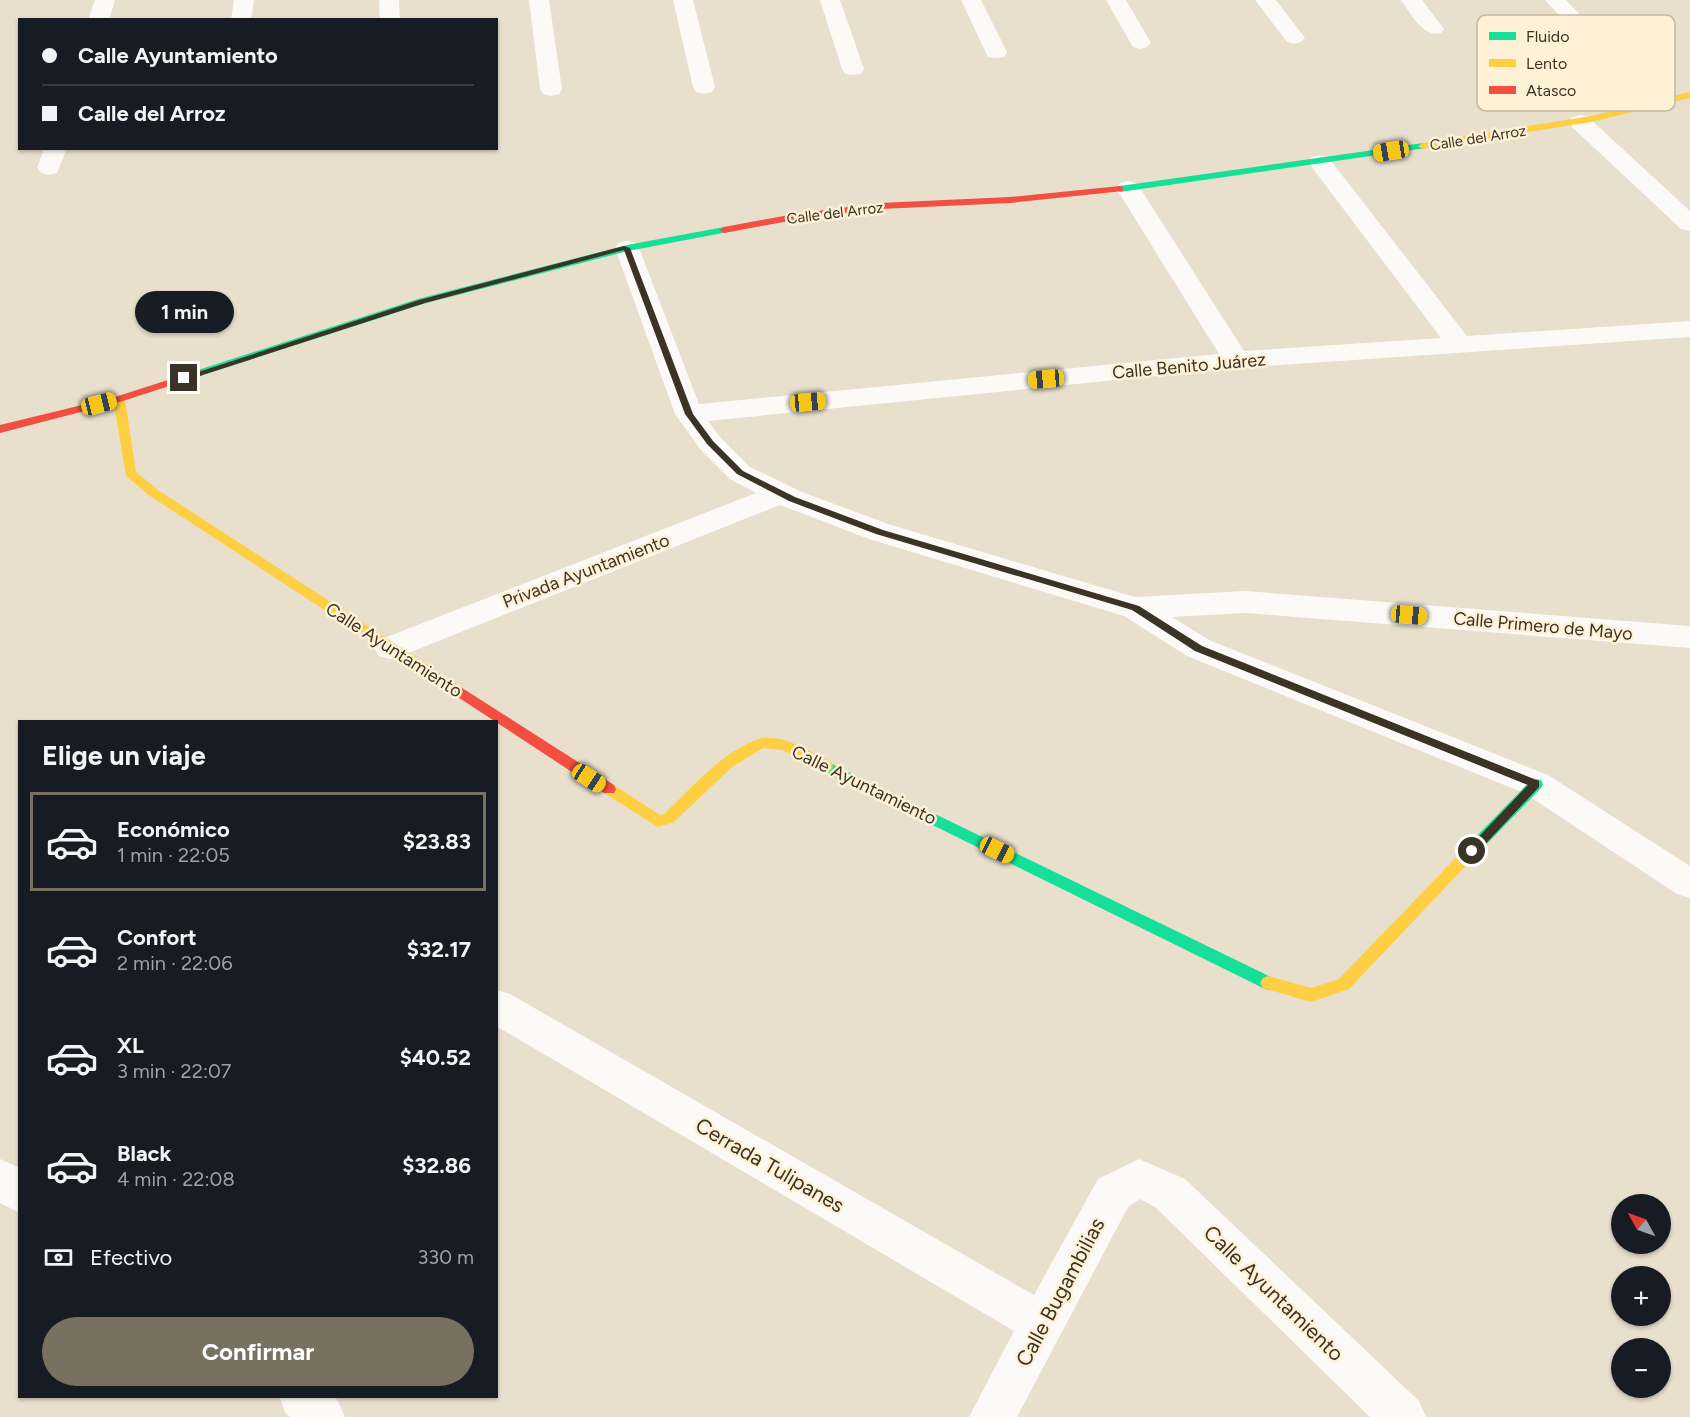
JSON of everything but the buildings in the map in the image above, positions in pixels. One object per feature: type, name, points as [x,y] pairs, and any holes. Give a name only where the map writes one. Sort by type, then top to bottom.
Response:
[{"type":"street","points":[[99,18],[105,0]]},
{"type":"street","points":[[241,18],[244,0]]},
{"type":"street","points":[[389,0],[390,18]]},
{"type":"street","points":[[538,0],[551,89]]},
{"type":"street","points":[[683,0],[704,87]]},
{"type":"street","points":[[830,0],[853,69]]},
{"type":"street","points":[[971,0],[996,52]]},
{"type":"street","points":[[1116,0],[1140,43]]},
{"type":"street","points":[[1265,0],[1294,38]]},
{"type":"street","points":[[1411,0],[1434,29]]},
{"type":"street","points":[[1555,0],[1570,15]]},
{"type":"street","name":"Calle del Arroz","points":[[1675,100],[1690,95]]},
{"type":"street","name":"Calle del Arroz","points":[[0,429],[119,399],[422,301],[627,248],[804,215],[880,207],[1010,200],[1128,188],[1320,162],[1580,122],[1633,111]]},
{"type":"street","points":[[1580,122],[1690,224]]},
{"type":"street","points":[[1320,162],[1460,345]]},
{"type":"street","points":[[1128,188],[1236,360]]},
{"type":"street","name":"Calle Primero de Mayo","points":[[627,248],[689,414],[710,443],[740,472],[781,494],[880,532],[1136,608],[1245,602],[1690,638]]},
{"type":"street","name":"Calle Benito Juárez","points":[[689,414],[1236,360],[1690,329]]},
{"type":"street","name":"Calle Ayuntamiento","points":[[119,399],[130,473],[154,493],[658,821],[669,818],[741,753],[762,743],[786,747],[1272,985],[1311,995],[1344,984],[1536,784]]},
{"type":"street","name":"Privada Ayuntamiento","points":[[390,648],[781,494]]},
{"type":"street","points":[[1136,608],[1198,648],[1536,784],[1690,884]]},
{"type":"street","name":"Cerrada Tulipanes","points":[[498,1007],[1043,1324]]},
{"type":"street","points":[[0,1178],[18,1192]]},
{"type":"street","name":"Calle Ayuntamiento","points":[[1139,1178],[1170,1192],[1403,1417]]},
{"type":"street","name":"Calle Bugambilias","points":[[992,1417],[1113,1193],[1139,1178]]},
{"type":"street","points":[[302,1398],[322,1417]]},
{"type":"traffic: fast","points":[[1120,189],[1423,146]]},
{"type":"traffic: fast","points":[[199,373],[422,301],[627,248],[724,230]]},
{"type":"traffic: fast","points":[[826,766],[1268,983]]},
{"type":"traffic: fast","points":[[1474,848],[1536,784]]},
{"type":"traffic: slow","points":[[1675,99],[1690,95]]},
{"type":"traffic: slow","points":[[1423,146],[1524,131],[1628,111]]},
{"type":"traffic: slow","points":[[119,399],[130,473],[154,493],[423,668]]},
{"type":"traffic: slow","points":[[609,789],[658,821],[669,818],[714,775],[740,754],[762,743],[770,742],[787,746],[826,766]]},
{"type":"traffic: slow","points":[[1268,983],[1311,995],[1344,984],[1474,848]]},
{"type":"traffic: jam","points":[[724,230],[794,217],[880,206],[1010,200],[1120,189]]},
{"type":"traffic: jam","points":[[0,429],[119,399],[199,373]]},
{"type":"traffic: jam","points":[[423,668],[609,789]]},
{"type":"route","points":[[184,378],[422,301],[627,248],[689,414],[710,443],[740,472],[792,499],[880,532],[1136,608],[1198,648],[1536,784],[1472,851]]}]
